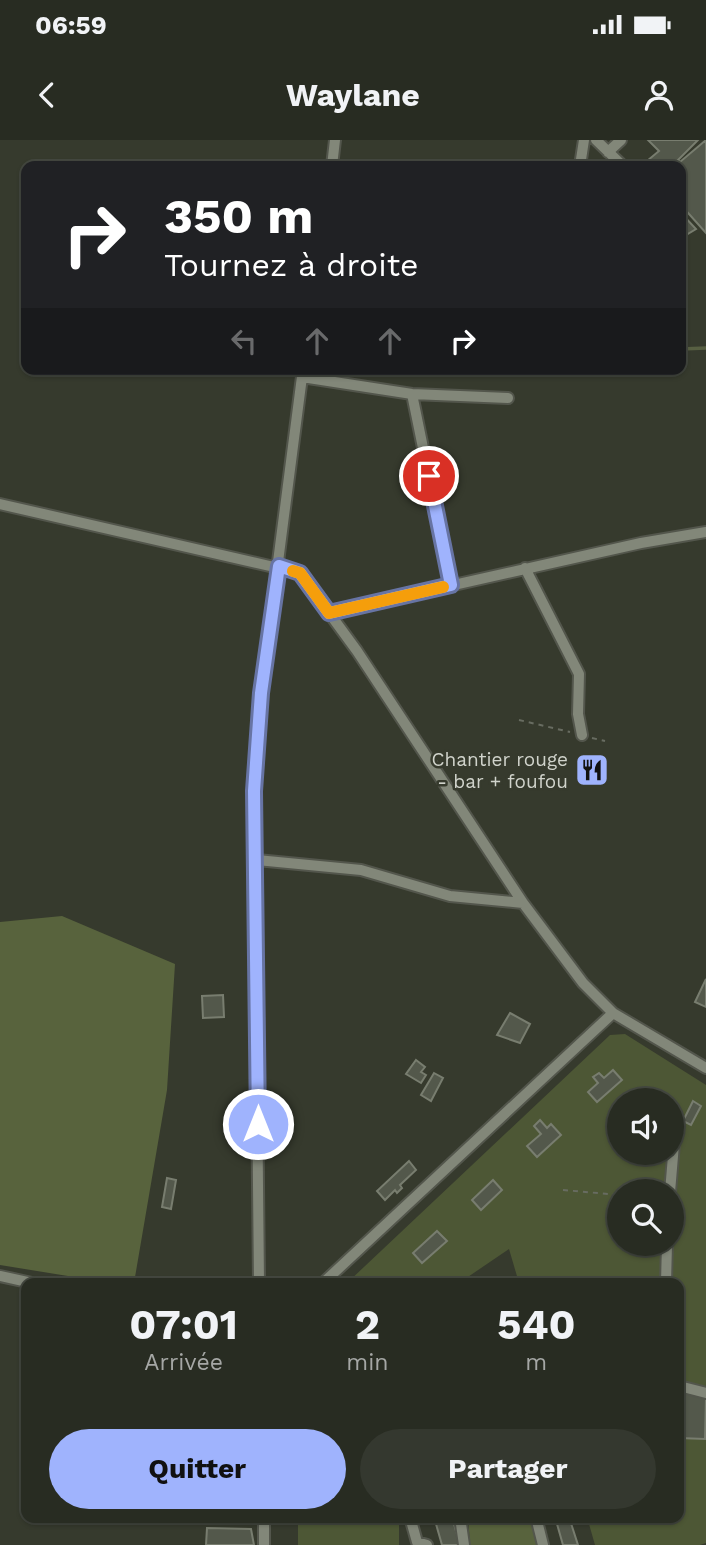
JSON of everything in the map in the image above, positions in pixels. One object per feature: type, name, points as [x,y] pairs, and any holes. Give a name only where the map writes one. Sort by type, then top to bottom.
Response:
[{"type":"street","points":[[333,161],[335,140]]},
{"type":"street","points":[[581,161],[584,140]]},
{"type":"street","points":[[596,140],[618,161]]},
{"type":"street","points":[[608,152],[621,140]]},
{"type":"street","points":[[259,1278],[257,860],[254,791],[261,693],[302,375]]},
{"type":"street","points":[[312,375],[412,394],[508,398]]},
{"type":"street","points":[[412,394],[451,585]]},
{"type":"street","points":[[0,505],[279,566],[300,573],[523,903],[583,983],[613,1013],[706,1068]]},
{"type":"street","points":[[329,613],[525,568],[706,532]]},
{"type":"street","points":[[525,568],[579,674],[578,714],[582,735]]},
{"type":"street","points":[[257,860],[360,870],[450,896],[523,903]]},
{"type":"street","points":[[328,1278],[613,1013]]},
{"type":"street","points":[[666,1278],[667,1256]]},
{"type":"street","points":[[0,1276],[21,1281]]},
{"type":"street","points":[[684,1387],[706,1393]]},
{"type":"street","points":[[264,1523],[264,1545]]},
{"type":"street","points":[[412,1523],[417,1542],[427,1545]]},
{"type":"street","points":[[461,1523],[464,1545]]},
{"type":"street","points":[[538,1523],[543,1545]]},
{"type":"path","points":[[519,720],[605,741]]},
{"type":"path","points":[[563,1190],[607,1194]]},
{"type":"green space","points":[[62,916],[175,964],[167,1090],[135,1278],[80,1278],[0,1265],[0,922]]},
{"type":"green space","points":[[625,1034],[706,1085],[706,1543],[595,1545],[589,1523],[684,1523],[684,1278],[518,1278],[509,1249],[466,1278],[352,1278],[610,1035]]},
{"type":"green space","points":[[298,1523],[399,1523],[399,1545],[298,1545]]},
{"type":"green space","points":[[468,1523],[538,1523],[544,1545],[470,1545]]},
{"type":"building","points":[[648,140],[698,140],[679,161],[647,161],[659,151]]},
{"type":"building","points":[[706,140],[706,233],[686,211],[686,161],[681,161]]},
{"type":"building","points":[[686,218],[696,229],[686,235]]},
{"type":"building","points":[[706,979],[706,1007],[695,1002]]},
{"type":"building","points":[[223,995],[224,1017],[203,1018],[202,996]]},
{"type":"building","points":[[510,1013],[530,1024],[520,1043],[497,1035]]},
{"type":"building","points":[[416,1060],[425,1067],[421,1072],[426,1075],[421,1083],[406,1074]]},
{"type":"building","points":[[613,1070],[622,1080],[613,1088],[607,1088],[607,1093],[597,1102],[588,1092],[598,1083],[593,1077],[599,1073],[604,1078]]},
{"type":"building","points":[[434,1073],[443,1078],[431,1101],[421,1095]]},
{"type":"building","points":[[693,1101],[701,1106],[691,1125],[684,1119]]},
{"type":"building","points":[[540,1120],[547,1128],[551,1124],[561,1135],[537,1157],[527,1146],[541,1134],[534,1126]]},
{"type":"building","points":[[409,1161],[416,1170],[400,1185],[402,1188],[397,1193],[395,1190],[385,1200],[377,1191]]},
{"type":"building","points":[[167,1178],[176,1180],[171,1209],[162,1207]]},
{"type":"building","points":[[493,1180],[502,1190],[481,1210],[472,1200]]},
{"type":"building","points":[[437,1231],[447,1241],[422,1263],[413,1253]]},
{"type":"building","points":[[684,1393],[706,1397],[705,1439],[684,1438]]},
{"type":"building","points":[[436,1523],[454,1523],[460,1545],[442,1545]]},
{"type":"building","points":[[557,1523],[571,1523],[578,1545],[563,1545]]},
{"type":"building","points":[[207,1528],[251,1529],[254,1545],[206,1545]]},
{"type":"waterway","points":[[686,349],[706,348]]},
{"type":"slow traffic","points":[[293,571],[300,573],[329,613],[443,587]]},
{"type":"place","name":"Chantier rouge - bar + foufou","points":[[592,770]]},
{"type":"route","points":[[258,1124],[257,860],[254,791],[261,693],[279,566],[300,573],[329,613],[451,585],[429,476]]}]
